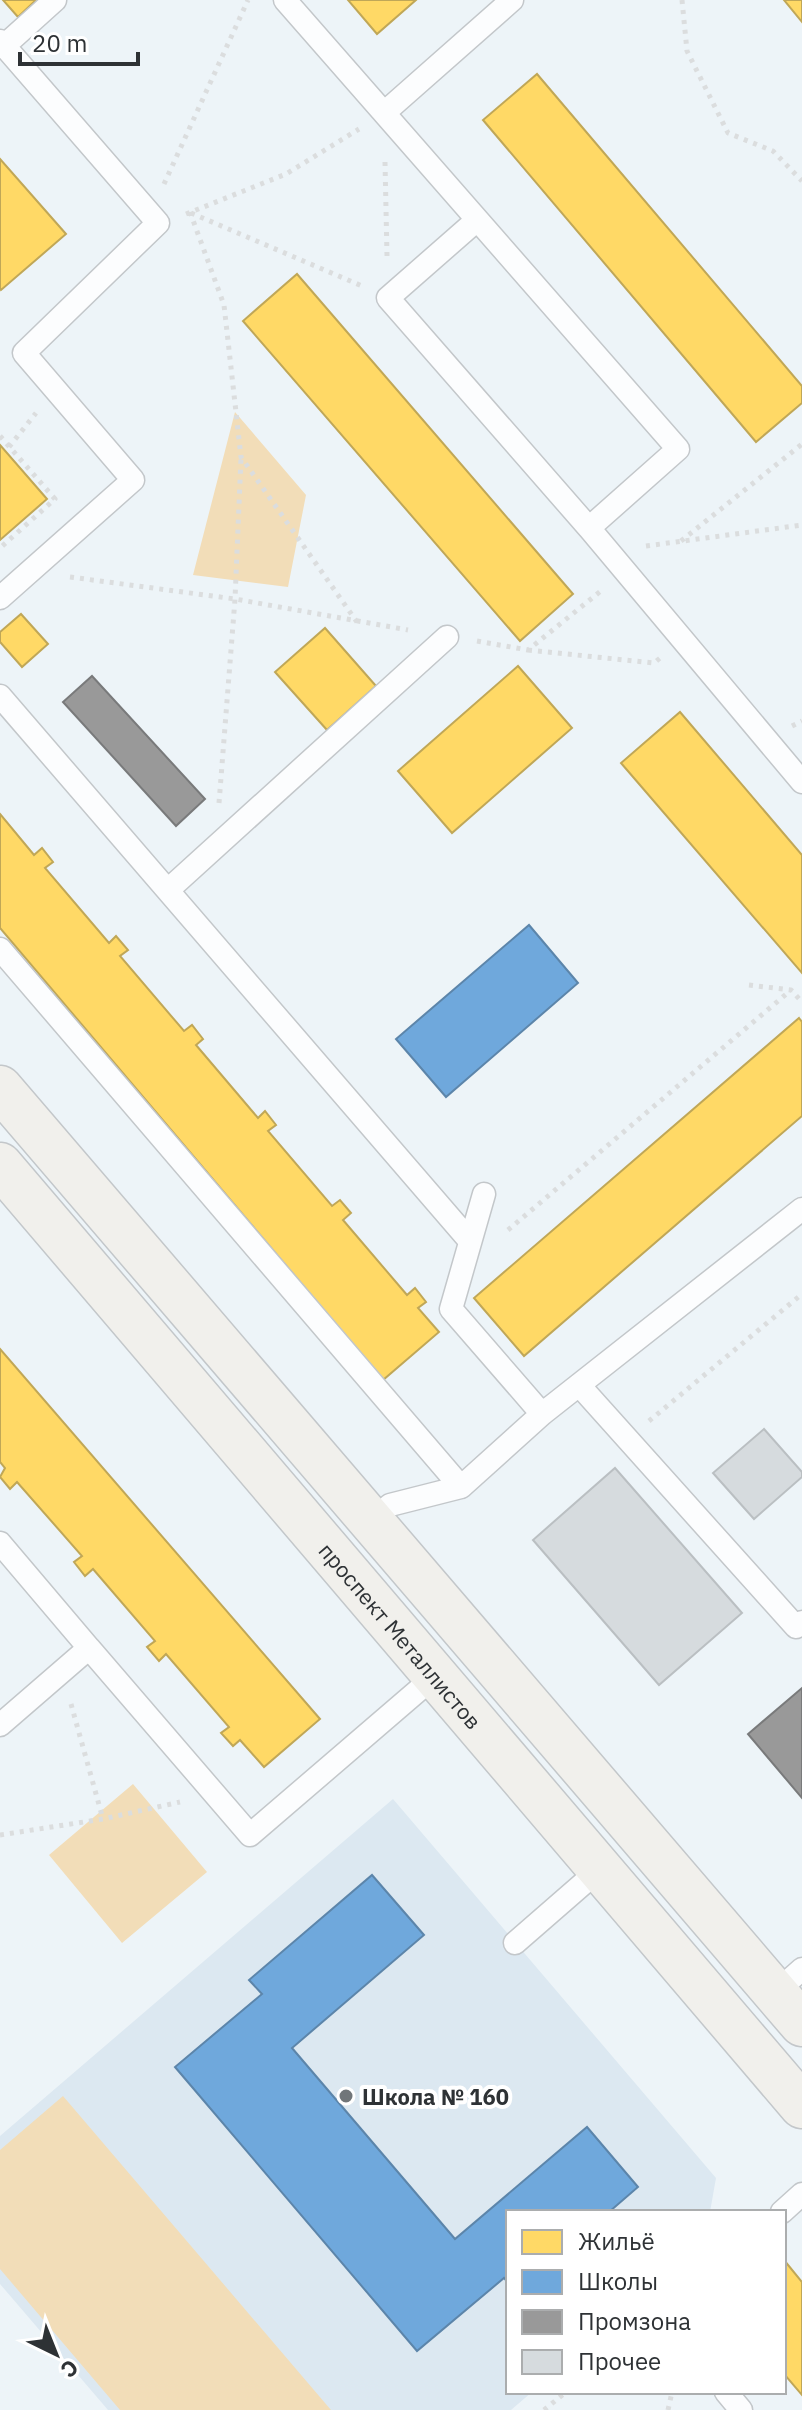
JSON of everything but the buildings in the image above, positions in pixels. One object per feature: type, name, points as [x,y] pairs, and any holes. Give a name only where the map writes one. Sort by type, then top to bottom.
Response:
[{"type":"street","points":[[0,1088],[371,1522],[793,1995]]},
{"type":"street","name":"проспект Металлистов","points":[[0,1165],[802,2106]]},
{"type":"lane","points":[[0,598],[133,480],[24,353],[158,223],[2,43],[55,0]]},
{"type":"lane","points":[[285,0],[678,449],[589,528]]},
{"type":"lane","points":[[384,113],[512,0]]},
{"type":"lane","points":[[477,220],[388,298],[609,551],[802,782]]},
{"type":"lane","points":[[168,890],[447,637]]},
{"type":"lane","points":[[0,696],[470,1241]]},
{"type":"lane","points":[[0,949],[461,1487]]},
{"type":"lane","points":[[484,1194],[451,1309],[542,1414]]},
{"type":"lane","points":[[371,1522],[390,1505],[461,1487],[542,1414],[802,1209]]},
{"type":"lane","points":[[579,1385],[796,1627],[802,1622]]},
{"type":"lane","points":[[0,1543],[250,1835],[435,1676]]},
{"type":"lane","points":[[0,1725],[89,1648]]},
{"type":"lane","points":[[515,1943],[600,1869]]},
{"type":"lane","points":[[784,2210],[802,2194]]},
{"type":"lane","points":[[728,2394],[741,2410]]},
{"type":"path","points":[[248,0],[165,179],[158,223],[286,174],[384,113]]},
{"type":"path","points":[[682,0],[687,51],[728,133],[773,151],[802,181]]},
{"type":"path","points":[[190,212],[388,298],[384,113]]},
{"type":"path","points":[[190,212],[224,305],[241,457],[235,599],[215,847]]},
{"type":"path","points":[[9,447],[56,389]]},
{"type":"path","points":[[0,436],[55,499],[0,548]]},
{"type":"path","points":[[680,542],[802,444]]},
{"type":"path","points":[[241,457],[357,622]]},
{"type":"path","points":[[609,551],[802,525]]},
{"type":"path","points":[[528,650],[626,571]]},
{"type":"path","points":[[30,572],[235,599],[528,650],[654,663],[683,639]]},
{"type":"path","points":[[749,985],[791,990],[802,1002]]},
{"type":"path","points":[[470,1241],[506,1231],[791,990]]},
{"type":"path","points":[[628,1439],[802,1294]]},
{"type":"path","points":[[62,1672],[103,1819]]},
{"type":"path","points":[[0,1835],[103,1819],[215,1794]]},
{"type":"path","points":[[544,2410],[564,2394]]},
{"type":"shaded area","points":[[235,412],[306,495],[288,587],[193,575]]},
{"type":"shaded area","points":[[133,1784],[207,1872],[122,1943],[49,1855]]},
{"type":"shaded area","name":"Школа № 160","points":[[393,1799],[716,2178],[710,2210],[506,2210],[506,2394],[530,2394],[511,2410],[108,2410],[0,2284],[0,2136]]},
{"type":"shaded area","points":[[63,2096],[331,2410],[120,2410],[0,2269],[0,2150]]},
{"type":"place","name":"Школа № 160","points":[[346,2096]]}]
